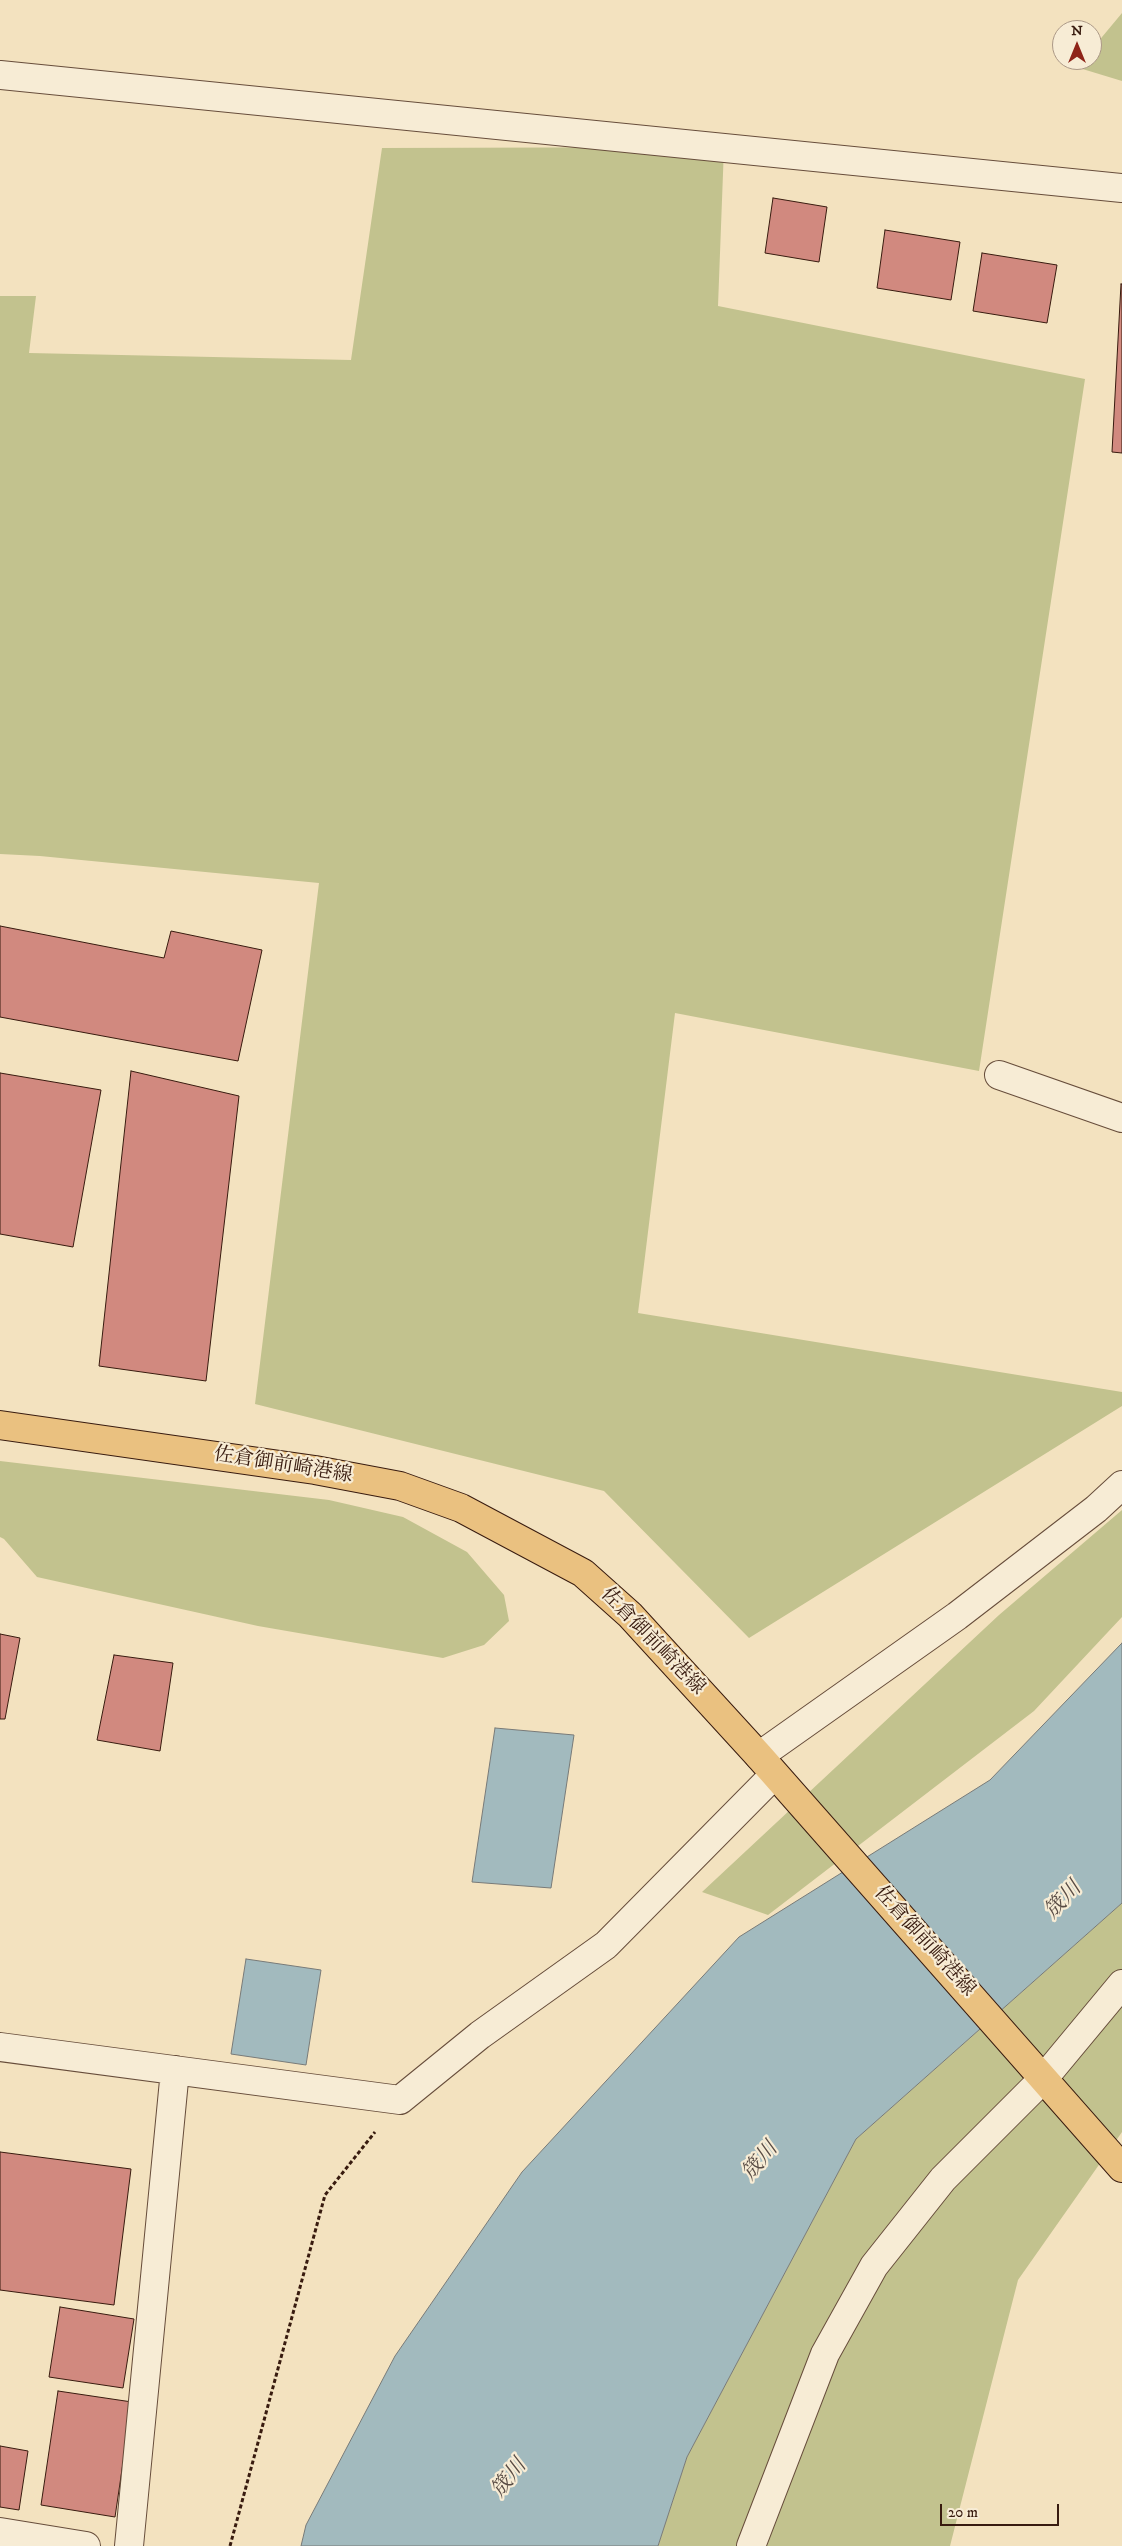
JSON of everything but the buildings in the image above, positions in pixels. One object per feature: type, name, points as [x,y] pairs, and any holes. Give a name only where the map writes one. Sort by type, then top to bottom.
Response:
[{"type":"main road","name":"佐倉御前崎港線","points":[[0,1425],[314,1470],[400,1486],[461,1508],[583,1574],[630,1615],[766,1765],[1122,2168]]},
{"type":"street","points":[[0,75],[1122,188]]},
{"type":"street","points":[[999,1074],[1122,1118]]},
{"type":"street","points":[[0,2047],[400,2100],[480,2035],[606,1945],[766,1765],[1096,1509],[1122,1486]]},
{"type":"street","points":[[751,2546],[825,2354],[874,2266],[943,2179],[1039,2072],[1122,1984]]},
{"type":"street","points":[[129,2546],[175,2070]]},
{"type":"street","points":[[0,2532],[86,2546]]},
{"type":"path","points":[[230,2546],[326,2195],[400,2100]]},
{"type":"green space","points":[[1122,13],[1122,81],[1086,70],[1102,70],[1102,37]]},
{"type":"green space","points":[[724,147],[718,306],[1085,379],[979,1071],[675,1013],[638,1313],[1122,1392],[1122,1406],[749,1638],[604,1491],[255,1404],[319,883],[40,856],[0,854],[0,296],[36,296],[29,353],[351,360],[382,148]]},
{"type":"green space","points":[[0,1461],[329,1500],[403,1517],[467,1552],[504,1595],[509,1621],[484,1645],[443,1658],[258,1626],[37,1577],[4,1539],[0,1537]]},
{"type":"green space","points":[[1122,1510],[1122,1617],[1034,1711],[768,1915],[702,1892],[999,1615]]},
{"type":"green space","points":[[1122,1903],[1122,2132],[1018,2280],[950,2546],[658,2546],[687,2457],[856,2139]]},
{"type":"water","name":"筬川","points":[[1122,1643],[1122,1903],[856,2139],[687,2457],[658,2546],[301,2546],[306,2525],[395,2356],[522,2172],[739,1937],[990,1780]]},
{"type":"water","points":[[495,1728],[574,1735],[551,1888],[472,1882]]},
{"type":"water","points":[[246,1959],[321,1970],[306,2065],[231,2054]]}]
